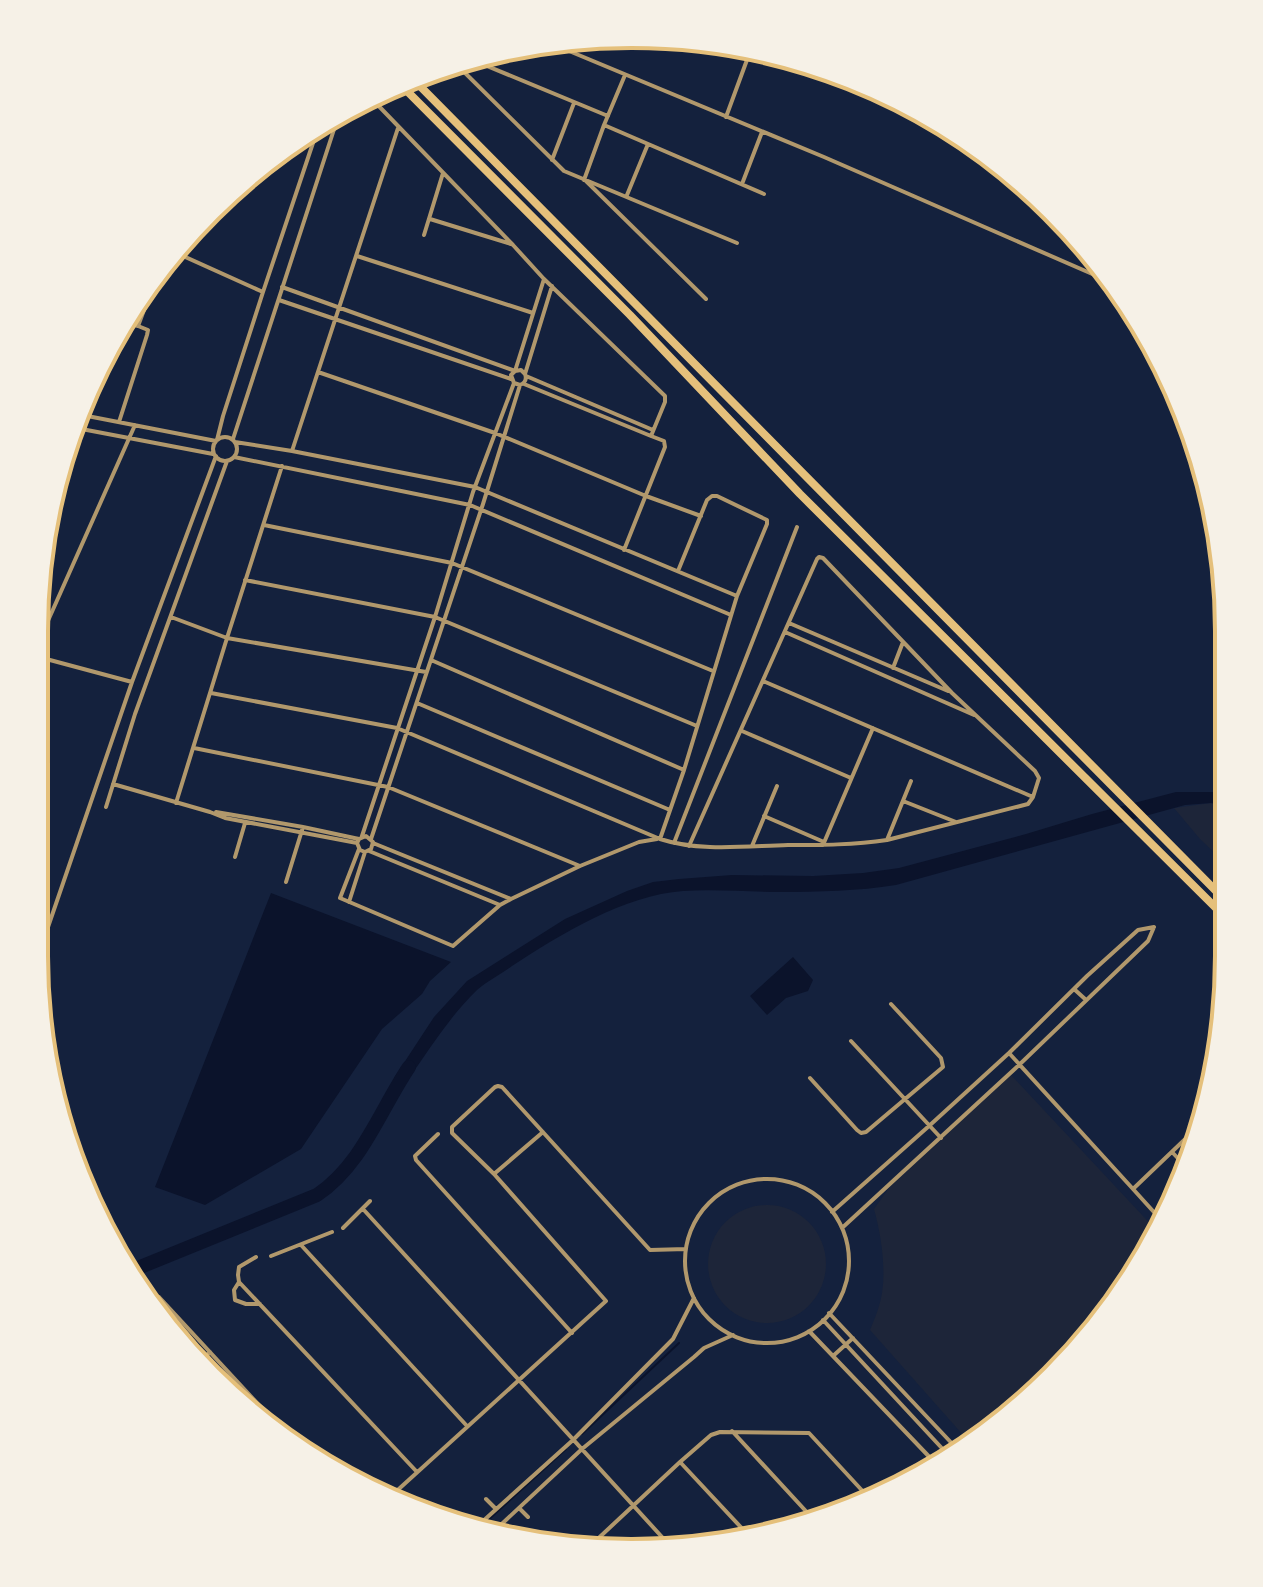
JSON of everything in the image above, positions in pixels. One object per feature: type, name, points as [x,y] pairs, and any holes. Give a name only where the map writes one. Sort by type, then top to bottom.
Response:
[{"type":"highway","points":[[421,87],[1215,890]]},
{"type":"highway","points":[[408,92],[630,315],[814,508],[1215,907]]},
{"type":"street","points":[[570,51],[923,199],[1092,274]]},
{"type":"street","points":[[726,117],[747,60]]},
{"type":"street","points":[[487,66],[608,116]]},
{"type":"street","points":[[465,73],[564,171],[737,243]]},
{"type":"street","points":[[584,180],[625,75]]},
{"type":"street","points":[[552,160],[574,103]]},
{"type":"street","points":[[378,106],[544,279],[665,396],[652,433]]},
{"type":"street","points":[[604,125],[764,194]]},
{"type":"street","points":[[292,451],[398,128]]},
{"type":"street","points":[[106,807],[135,714],[227,461],[238,450],[234,440],[334,130]]},
{"type":"street","points":[[742,184],[762,132]]},
{"type":"street","points":[[48,924],[214,455],[223,416],[313,142]]},
{"type":"street","points":[[627,195],[648,144]]},
{"type":"street","points":[[424,235],[443,173]]},
{"type":"street","points":[[584,180],[706,299]]},
{"type":"street","points":[[430,219],[513,245]]},
{"type":"street","points":[[357,256],[533,313]]},
{"type":"street","points":[[185,257],[263,292]]},
{"type":"street","points":[[349,902],[487,493],[517,382],[515,371],[544,279]]},
{"type":"street","points":[[552,286],[525,375],[517,382],[474,490],[380,785],[340,897],[453,946],[511,899],[639,842],[660,839]]},
{"type":"street","points":[[282,287],[515,371],[521,370],[525,375],[664,441],[666,444],[624,550]]},
{"type":"street","points":[[278,299],[517,382],[652,433]]},
{"type":"street","points":[[138,326],[144,311]]},
{"type":"street","points":[[119,422],[148,330],[135,325]]},
{"type":"street","points":[[318,372],[495,433],[701,516]]},
{"type":"street","points":[[89,416],[119,422],[133,432],[227,461]]},
{"type":"street","points":[[85,428],[216,441],[225,437],[487,493],[737,596]]},
{"type":"street","points":[[48,620],[133,432]]},
{"type":"street","points":[[234,457],[470,503],[731,615]]},
{"type":"street","points":[[176,803],[282,466]]},
{"type":"street","points":[[660,839],[737,596],[767,520],[714,495],[707,500],[678,572]]},
{"type":"street","points":[[264,525],[452,563],[713,671]]},
{"type":"street","points":[[674,843],[797,527]]},
{"type":"street","points":[[211,693],[397,728],[660,839],[689,846],[887,840],[1028,804],[1039,781],[1038,775],[952,693],[821,557],[817,559],[689,846]]},
{"type":"street","points":[[245,580],[435,617],[697,726]]},
{"type":"street","points":[[171,617],[227,638],[427,672]]},
{"type":"street","points":[[789,623],[952,693]]},
{"type":"street","points":[[785,632],[980,718]]},
{"type":"street","points":[[893,668],[903,642]]},
{"type":"street","points":[[48,659],[132,682]]},
{"type":"street","points":[[431,660],[684,770]]},
{"type":"street","points":[[763,681],[1033,797]]},
{"type":"street","points":[[417,703],[670,810]]},
{"type":"street","points":[[823,843],[873,728]]},
{"type":"street","points":[[742,731],[851,778]]},
{"type":"street","points":[[194,748],[388,787],[580,866]]},
{"type":"street","points":[[887,840],[911,781]]},
{"type":"street","points":[[113,784],[301,834],[359,842],[366,836],[511,899]]},
{"type":"street","points":[[752,846],[777,786]]},
{"type":"street","points":[[903,801],[958,823]]},
{"type":"street","points":[[764,816],[823,843]]},
{"type":"street","points":[[246,820],[303,827],[359,842],[367,851],[500,905]]},
{"type":"street","points":[[235,857],[246,820]]},
{"type":"street","points":[[286,882],[303,827]]},
{"type":"street","points":[[832,1212],[1009,1053],[1138,930],[1154,927],[1148,941],[842,1228]]},
{"type":"street","points":[[1074,989],[1085,999]]},
{"type":"street","points":[[810,1078],[861,1133],[943,1067],[943,1062],[891,1004]]},
{"type":"street","points":[[851,1041],[941,1138]]},
{"type":"street","points":[[1009,1053],[1155,1214]]},
{"type":"street","points":[[397,1490],[606,1299],[494,1174],[452,1133],[451,1129],[495,1087],[502,1087],[650,1250],[686,1249]]},
{"type":"street","points":[[494,1174],[543,1132]]},
{"type":"street","points":[[438,1134],[415,1156],[416,1160],[572,1333]]},
{"type":"street","points":[[1133,1189],[1185,1139]]},
{"type":"street","points":[[1172,1152],[1178,1159]]},
{"type":"street","points":[[752,1180],[776,1180],[813,1193],[832,1212],[842,1228],[847,1245],[848,1272],[840,1298],[823,1320],[809,1331],[785,1340],[758,1342],[733,1335],[704,1313],[694,1298],[686,1274],[686,1249],[696,1220],[710,1201],[730,1188],[752,1180]]},
{"type":"street","points":[[343,1228],[370,1201]]},
{"type":"street","points":[[363,1209],[663,1538]]},
{"type":"street","points":[[271,1256],[332,1232]]},
{"type":"street","points":[[301,1245],[467,1427]]},
{"type":"street","points":[[256,1257],[239,1267],[239,1282],[417,1472]]},
{"type":"street","points":[[239,1282],[234,1290],[235,1300],[260,1304]]},
{"type":"street","points":[[159,1297],[255,1400]]},
{"type":"street","points":[[484,1520],[573,1440],[673,1339],[694,1298]]},
{"type":"street","points":[[829,1313],[952,1443]]},
{"type":"street","points":[[823,1320],[943,1449]]},
{"type":"street","points":[[809,1331],[930,1457]]},
{"type":"street","points":[[502,1524],[582,1449],[704,1348],[733,1335]]},
{"type":"street","points":[[833,1356],[853,1338]]},
{"type":"street","points":[[207,1355],[210,1352]]},
{"type":"street","points":[[732,1431],[807,1512]]},
{"type":"street","points":[[598,1538],[680,1462],[711,1435],[720,1432],[807,1433],[863,1491]]},
{"type":"street","points":[[680,1462],[742,1528]]},
{"type":"street","points":[[486,1499],[496,1509]]},
{"type":"street","points":[[519,1508],[528,1517]]},
{"type":"shaded area","points":[[1176,792],[1215,793],[1215,804],[1185,805],[896,885],[824,891],[683,891],[639,900],[594,918],[551,941],[481,987],[448,1022],[407,1081],[394,1078],[434,1017],[467,981],[565,919],[627,891],[653,882],[679,879],[732,875],[813,876],[899,868]]},
{"type":"shaded area","points":[[1215,804],[1215,853],[1200,839],[1174,808]]},
{"type":"shaded area","points":[[271,893],[451,962],[430,981],[422,994],[382,1029],[301,1149],[205,1205],[155,1187]]},
{"type":"shaded area","points":[[793,957],[813,980],[808,991],[786,998],[767,1015],[750,996]]},
{"type":"shaded area","points":[[1011,1075],[1150,1223],[1117,1280],[1070,1340],[1016,1394],[963,1435],[870,1330],[880,1303],[883,1283],[882,1251],[874,1209],[889,1188]]},
{"type":"shaded area","points":[[767,1205],[790,1209],[809,1222],[822,1241],[826,1264],[822,1287],[809,1306],[790,1319],[767,1323],[744,1319],[725,1306],[712,1287],[708,1264],[712,1241],[725,1222],[744,1209]]},
{"type":"waterway","points":[[139,1268],[317,1195],[333,1183],[358,1153],[409,1067]]},
{"type":"waterway","points":[[582,1434],[679,1343]]},
{"type":"waterway","points":[[487,1521],[566,1449]]}]
